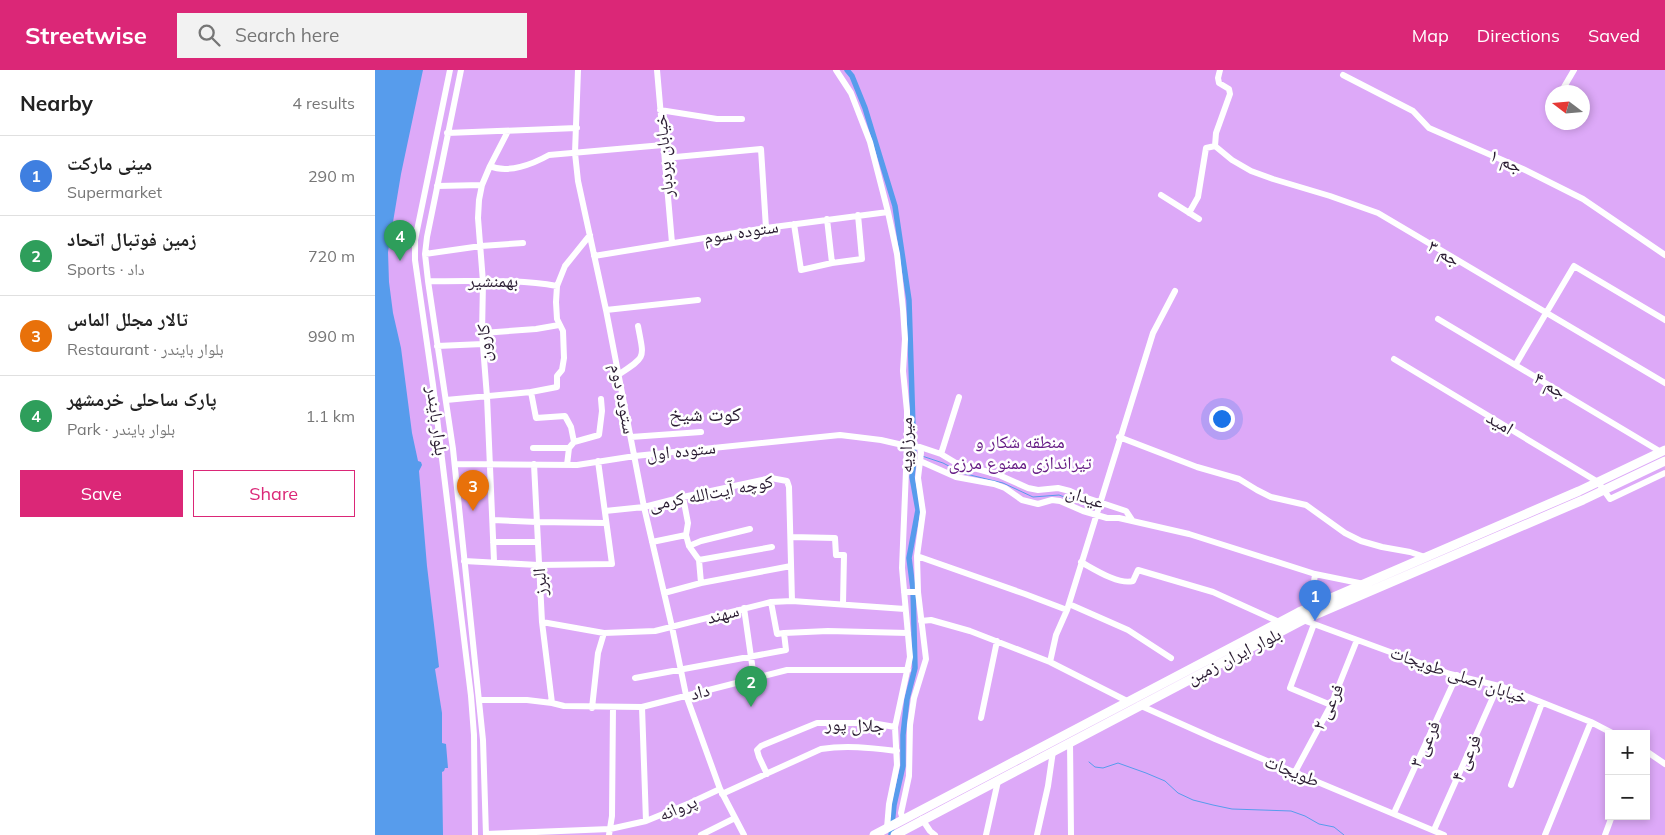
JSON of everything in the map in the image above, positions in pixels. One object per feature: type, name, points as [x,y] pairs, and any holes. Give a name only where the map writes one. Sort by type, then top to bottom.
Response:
[{"type":"main road","name":"بلوار ایران زمین","points":[[897,834],[922,819],[998,781],[1303,620],[1601,486],[1663,451]]},
{"type":"main road","name":"بلوار ایران زمین","points":[[887,828],[1311,606],[1665,461]]},
{"type":"main road","points":[[874,835],[887,828]]},
{"type":"street","name":"بلوار بایندر","points":[[450,70],[415,240],[415,260],[433,385],[474,735],[475,835]]},
{"type":"street","name":"بلوار بایندر","points":[[461,70],[447,133],[425,254],[455,464],[483,740],[485,834]]},
{"type":"street","name":"ستوده دوم","points":[[578,70],[575,152],[578,181],[606,310],[644,507],[686,695],[721,792],[744,835]]},
{"type":"street","name":"خیابان بردبار","points":[[657,70],[672,243]]},
{"type":"street","name":"میرزاویه","points":[[836,70],[851,92],[869,142],[897,254],[902,306],[908,446],[902,568],[912,592],[905,609],[910,657],[895,727],[897,765],[889,804],[887,828]]},
{"type":"street","points":[[1189,213],[1198,197],[1206,148],[1215,146],[1217,133],[1230,94],[1229,89],[1219,83],[1218,78],[1221,70]]},
{"type":"street","points":[[1565,85],[1574,70]]},
{"type":"street","name":"جم ۱","points":[[1343,75],[1413,111],[1429,128],[1523,169],[1583,199],[1665,255]]},
{"type":"street","points":[[660,110],[717,118],[742,119]]},
{"type":"street","points":[[447,133],[577,128]]},
{"type":"street","name":"کارون","points":[[494,561],[487,397],[482,333],[483,282],[479,200],[482,185],[508,131]]},
{"type":"street","points":[[490,166],[498,170],[519,167],[549,155],[663,145]]},
{"type":"street","name":"جم ۳","points":[[1215,146],[1232,160],[1251,170],[1273,179],[1331,196],[1378,214],[1665,383]]},
{"type":"street","points":[[665,158],[761,149],[766,228]]},
{"type":"street","points":[[437,186],[482,185]]},
{"type":"street","points":[[1161,195],[1199,219]]},
{"type":"street","name":"ستوده سوم","points":[[594,256],[766,228],[888,212]]},
{"type":"street","points":[[794,224],[801,270],[862,259],[858,215]]},
{"type":"street","points":[[827,219],[832,264]]},
{"type":"street","points":[[446,400],[531,392],[557,387],[557,376],[562,370],[565,358],[563,331],[559,325],[556,302],[557,286],[565,266],[590,236]]},
{"type":"street","points":[[425,254],[481,246],[523,243]]},
{"type":"street","points":[[1516,364],[1574,266],[1665,320]]},
{"type":"street","name":"بهمنشیر","points":[[428,281],[531,281],[557,286]]},
{"type":"street","points":[[1051,662],[1056,635],[1068,607],[1099,502],[1153,333],[1175,291]]},
{"type":"street","points":[[606,310],[698,300]]},
{"type":"street","name":"جم ۴","points":[[1438,319],[1663,451]]},
{"type":"street","points":[[482,333],[536,329],[559,325]]},
{"type":"street","points":[[618,375],[641,358],[643,352],[638,326]]},
{"type":"street","points":[[437,346],[483,344]]},
{"type":"street","name":"امید","points":[[1394,359],[1601,486],[1610,500],[1665,473]]},
{"type":"street","points":[[433,385],[444,383]]},
{"type":"street","points":[[531,392],[536,418],[565,416],[571,427],[574,442]]},
{"type":"street","points":[[941,454],[959,397]]},
{"type":"street","points":[[567,465],[569,448],[574,442],[599,435],[602,411],[601,399]]},
{"type":"street","points":[[631,437],[701,432]]},
{"type":"street","name":"ستوده اول","points":[[455,464],[577,465],[635,456],[840,435],[881,440],[908,446],[920,453]]},
{"type":"street","points":[[1119,438],[1197,467],[1239,479],[1271,496],[1306,505],[1345,533],[1361,541],[1410,552],[1425,558]]},
{"type":"street","points":[[533,448],[569,448]]},
{"type":"street","points":[[901,821],[909,776],[911,751],[910,725],[913,698],[926,659],[921,621],[912,592],[923,512],[918,478],[920,453]]},
{"type":"street","name":"عیدان","points":[[920,453],[941,454],[957,463],[999,475],[1028,488],[1038,490],[1058,488],[1126,510],[1132,520]]},
{"type":"street","name":"عیدان","points":[[920,453],[956,477],[994,484],[1005,488],[1022,500],[1038,504],[1052,500],[1060,501],[1095,515],[1132,520],[1189,534],[1315,574],[1364,584]]},
{"type":"street","points":[[464,561],[612,564],[598,461]]},
{"type":"street","name":"البرز","points":[[534,464],[542,622],[551,701]]},
{"type":"street","name":"کوچه آیت‌الله کرمی","points":[[605,511],[644,507],[771,478],[787,481],[789,487],[792,601]]},
{"type":"street","points":[[683,497],[688,523],[686,535],[689,546],[699,560],[701,583]]},
{"type":"street","points":[[493,520],[607,523]]},
{"type":"street","points":[[689,546],[701,541],[750,530]]},
{"type":"street","points":[[652,542],[686,535]]},
{"type":"street","points":[[791,537],[835,538],[836,555],[844,555],[843,604]]},
{"type":"street","points":[[493,542],[538,542]]},
{"type":"street","points":[[699,560],[772,547]]},
{"type":"street","points":[[917,556],[1068,607],[1128,630],[1171,658]]},
{"type":"street","points":[[1081,562],[1106,575],[1128,582],[1133,581],[1138,570],[1213,592],[1279,622]]},
{"type":"street","points":[[664,593],[701,583],[791,566]]},
{"type":"street","points":[[1311,606],[1315,574]]},
{"type":"street","points":[[456,579],[466,578]]},
{"type":"street","name":"سهند","points":[[542,622],[604,633],[655,631],[771,602],[792,601],[905,609]]},
{"type":"street","points":[[771,602],[777,634],[828,630],[908,633]]},
{"type":"street","points":[[744,608],[754,678]]},
{"type":"street","points":[[921,621],[931,620],[997,641],[1051,662],[1127,702]]},
{"type":"street","name":"خیابان اصلی طویجات","points":[[1303,620],[1457,675],[1498,686],[1591,722],[1606,730]]},
{"type":"street","points":[[1314,624],[1290,688],[1331,705]]},
{"type":"street","points":[[592,708],[598,653],[604,633]]},
{"type":"street","points":[[635,678],[786,650],[785,633]]},
{"type":"street","name":"فرعی ۲","points":[[1295,772],[1331,705],[1357,640]]},
{"type":"street","points":[[981,718],[997,641]]},
{"type":"street","name":"داد","points":[[479,700],[551,701],[564,706],[592,708],[642,707],[787,670],[908,670]]},
{"type":"street","name":"فرعی ۳","points":[[1394,813],[1457,675]]},
{"type":"street","name":"فرعی ۴","points":[[1434,830],[1498,686]]},
{"type":"street","points":[[1511,785],[1541,702]]},
{"type":"street","name":"طویجات","points":[[1139,705],[1444,835]]},
{"type":"street","points":[[610,832],[612,816],[613,707]]},
{"type":"street","points":[[642,707],[645,821]]},
{"type":"street","points":[[1545,835],[1591,722]]},
{"type":"street","name":"جلال پور","points":[[767,774],[757,750],[761,746],[817,723],[872,723],[895,727]]},
{"type":"street","points":[[1070,742],[1071,835]]},
{"type":"street","name":"پروانه","points":[[485,834],[610,832],[645,821],[767,774],[821,748],[847,747],[897,751]]},
{"type":"street","points":[[1037,835],[1048,786],[1053,751]]},
{"type":"street","points":[[1650,754],[1665,764]]},
{"type":"street","points":[[986,835],[998,781]]},
{"type":"street","points":[[701,835],[735,818]]},
{"type":"street","points":[[922,819],[935,835]]},
{"type":"street","points":[[1605,835],[1611,820]]},
{"type":"green space","name":"منطقه شکار و تیراندازی ممنوع مرزی","points":[[375,70],[1665,70],[1665,835],[375,835]]},
{"type":"water","points":[[375,70],[423,70],[401,174],[388,252],[393,313],[401,348],[412,433],[418,461],[422,465],[419,471],[427,566],[439,667],[435,669],[442,713],[442,743],[446,744],[448,768],[445,768],[442,772],[443,835],[375,835]]},
{"type":"waterway","points":[[847,70],[852,76],[865,108],[895,206],[909,300],[914,460],[912,477],[918,510],[909,558],[913,589],[915,668],[907,699],[903,735],[903,766],[894,805],[891,835]]},
{"type":"waterway","points":[[922,456],[943,463],[962,473],[1003,483],[1033,497],[1059,495],[1094,508]]},
{"type":"waterway","points":[[1089,762],[1095,767],[1103,768],[1118,763],[1165,781],[1178,793],[1193,800],[1213,805],[1232,809],[1291,811],[1319,824],[1334,827],[1344,835]]},
{"type":"place","name":"پارک ساحلی خرمشهر","points":[[400,261]]},
{"type":"place","name":"تالار مجلل الماس","points":[[473,511]]},
{"type":"place","name":"مینی مارکت","points":[[1315,621]]},
{"type":"place","name":"زمین فوتبال اتحاد","points":[[751,707]]},
{"type":"district","name":"کوت شیخ","points":[[705,414]]}]
